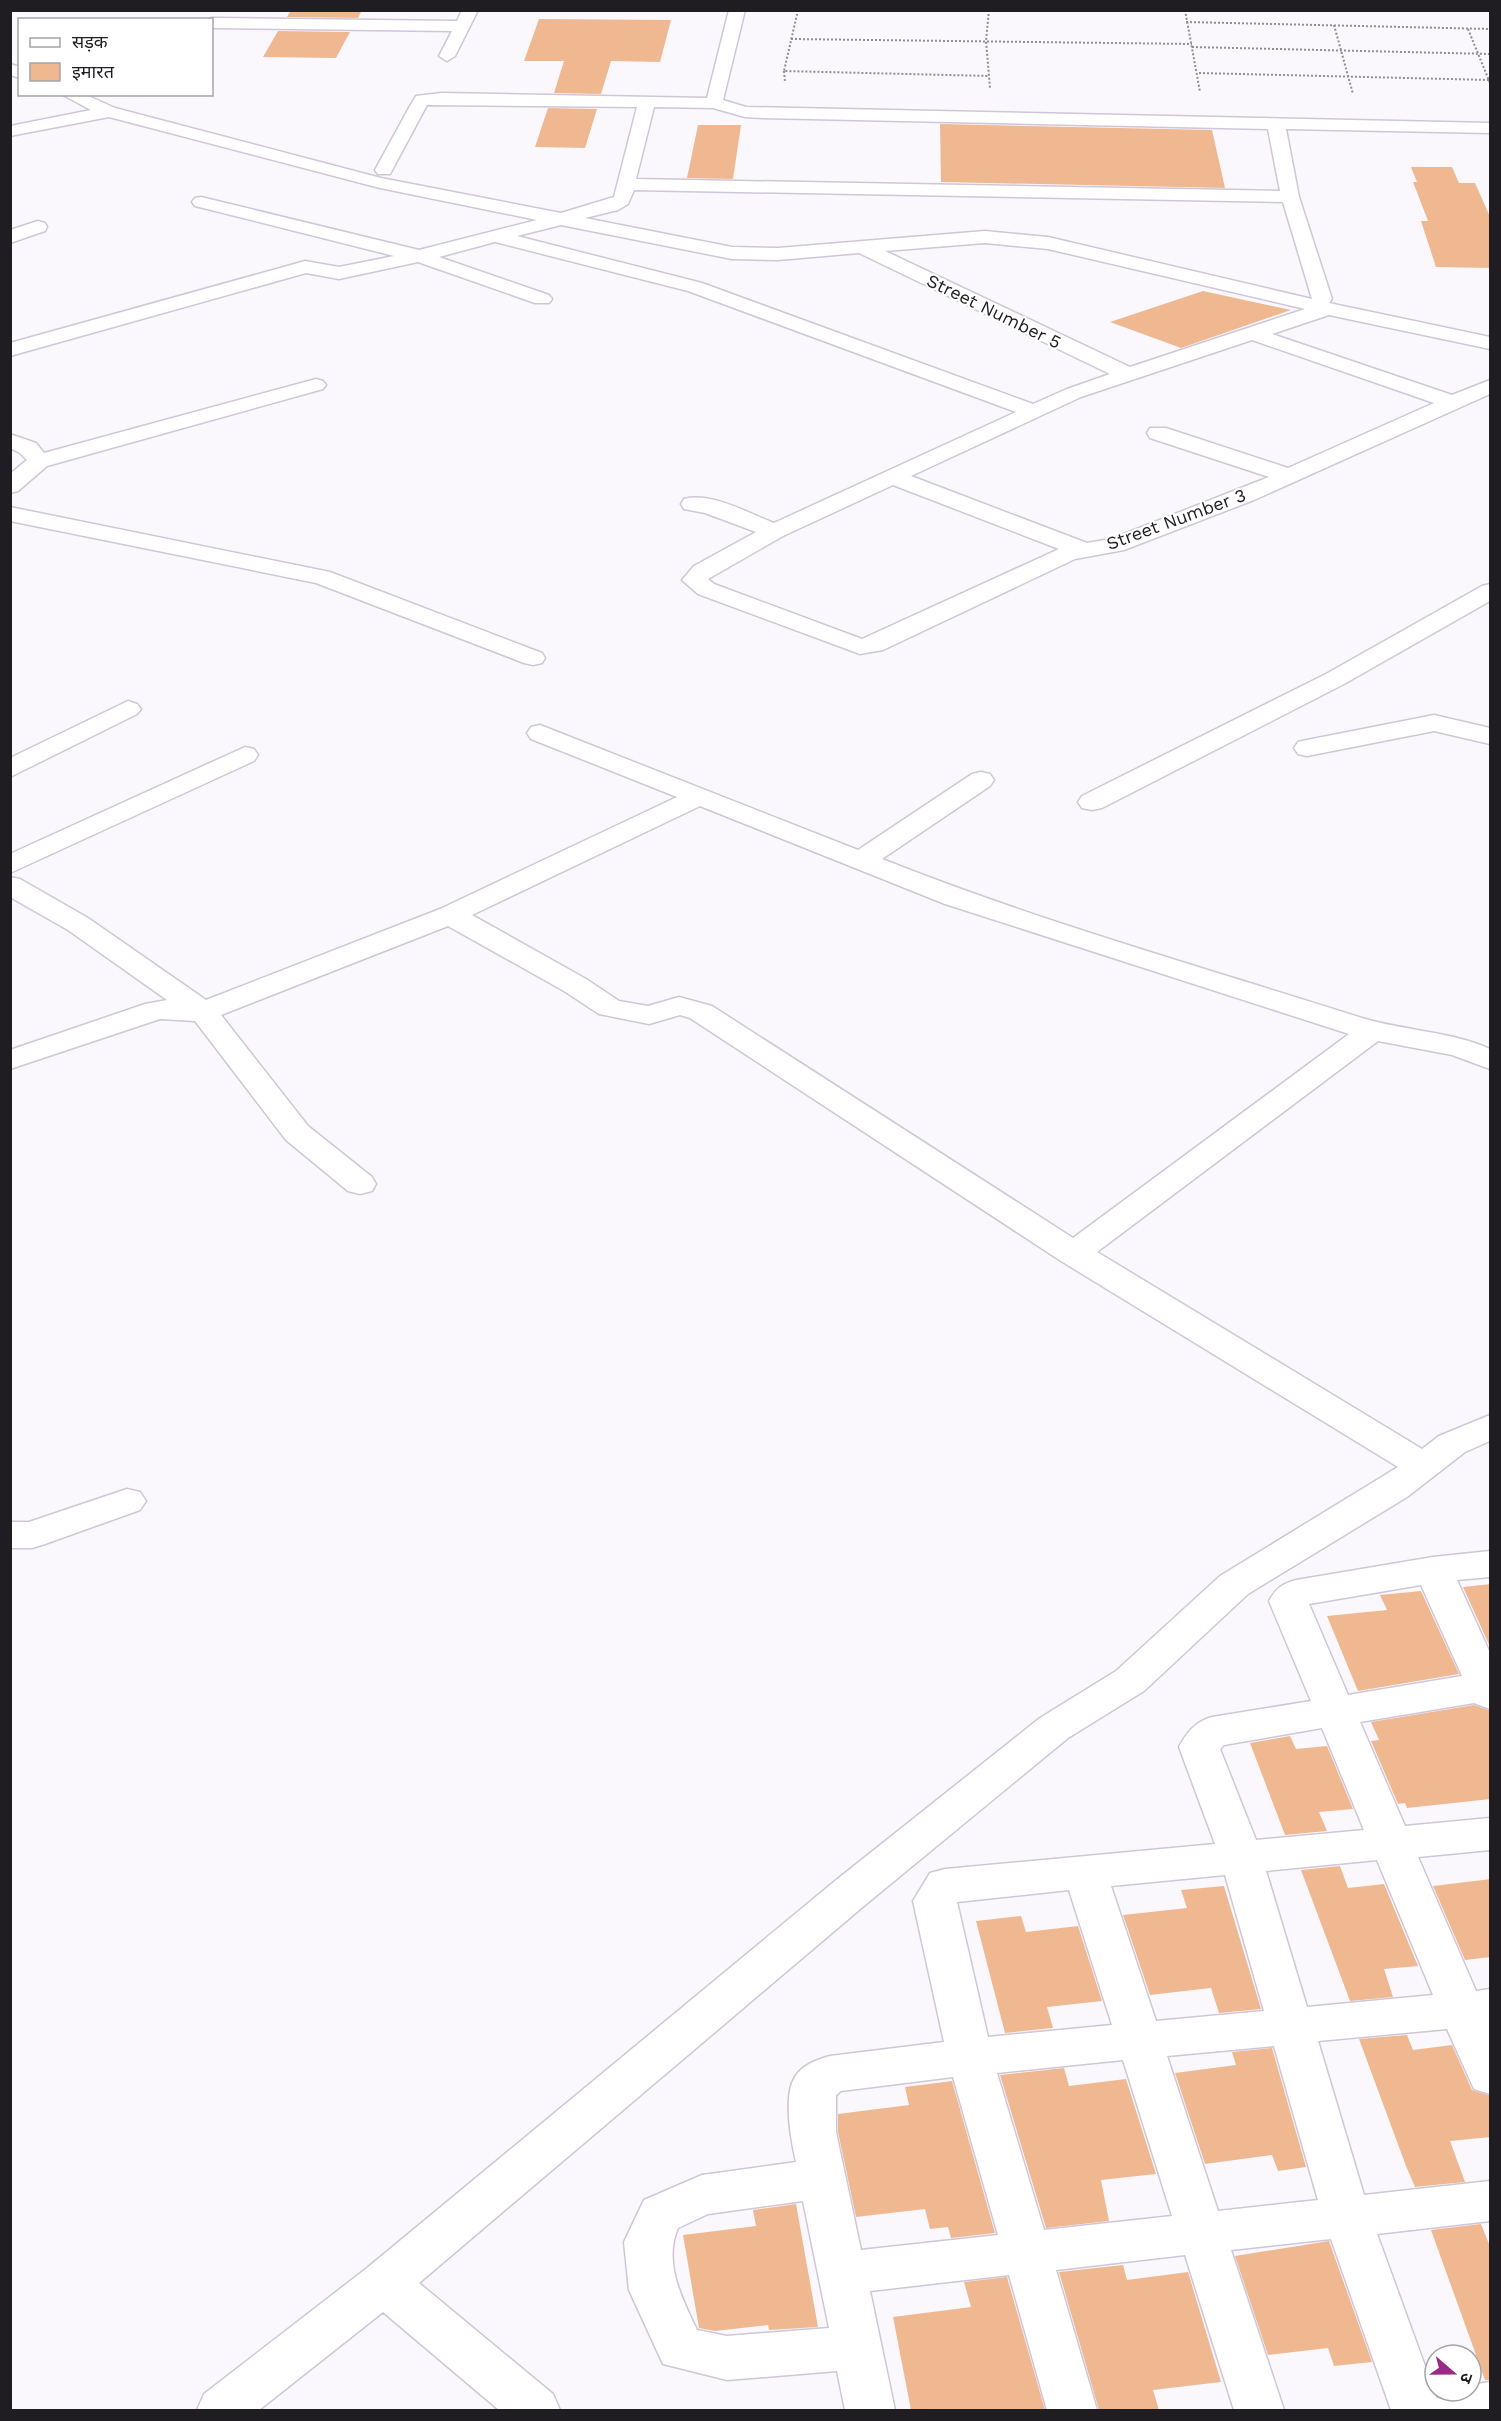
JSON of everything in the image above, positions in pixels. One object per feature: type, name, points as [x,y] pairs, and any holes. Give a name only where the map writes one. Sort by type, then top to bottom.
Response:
[{"type":"street","points":[[447,56],[470,10]]},
{"type":"street","points":[[714,103],[737,10]]},
{"type":"street","points":[[213,23],[462,26]]},
{"type":"street","points":[[73,96],[109,112],[380,183],[732,253],[778,254],[985,237],[1048,243],[1491,343]]},
{"type":"street","points":[[384,170],[422,100],[714,103],[745,112],[762,113],[1491,128]]},
{"type":"street","points":[[10,350],[305,267],[339,273],[419,256],[611,206],[622,200],[647,102]]},
{"type":"street","points":[[10,131],[109,112]]},
{"type":"street","points":[[1276,124],[1290,197],[1324,304]]},
{"type":"street","points":[[625,183],[1290,197]]},
{"type":"street","points":[[201,202],[419,256],[542,299]]},
{"type":"street","points":[[10,237],[38,228]]},
{"type":"street","points":[[498,236],[695,287],[1036,412]]},
{"type":"street","name":"Street Number 5","points":[[862,247],[1127,374]]},
{"type":"street","points":[[692,504],[710,507],[775,531],[895,478],[1074,393],[1251,333],[1324,304]]},
{"type":"street","points":[[1251,333],[1455,403]]},
{"type":"street","points":[[10,486],[39,461],[316,385]]},
{"type":"street","name":"Street Number 3","points":[[775,531],[702,571],[694,580],[706,589],[860,647],[874,645],[1081,549],[1116,545],[1246,495],[1286,475],[1491,386]]},
{"type":"street","points":[[1158,433],[1286,475]]},
{"type":"street","points":[[10,440],[28,448],[39,461]]},
{"type":"street","points":[[895,478],[1081,549]]},
{"type":"street","points":[[10,514],[322,577],[533,658]]},
{"type":"street","points":[[1092,802],[1335,679],[1491,591]]},
{"type":"street","points":[[10,769],[128,710]]},
{"type":"street","points":[[1307,748],[1434,723],[1491,736]]},
{"type":"street","points":[[540,733],[698,798],[955,898],[1372,1031],[1460,1047],[1491,1060]]},
{"type":"street","points":[[10,865],[245,755]]},
{"type":"street","points":[[860,861],[981,780]]},
{"type":"street","points":[[10,1060],[156,1010],[168,1008],[191,1013],[203,1012],[450,915],[698,798]]},
{"type":"street","points":[[10,885],[78,924],[203,1012],[297,1133],[360,1184]]},
{"type":"street","points":[[450,915],[610,1008],[649,1015],[679,1006],[701,1012],[832,1101],[1073,1254],[1423,1466]]},
{"type":"street","points":[[1073,1254],[1372,1031]]},
{"type":"street","points":[[222,2410],[384,2283],[850,1893],[1054,1728],[1130,1681],[1234,1585],[1394,1488],[1452,1444],[1491,1427]]},
{"type":"street","points":[[10,1535],[32,1535],[128,1501]]},
{"type":"street","points":[[1491,1564],[1433,1570],[1296,1593],[1288,1601],[1391,1843],[1477,2008],[1491,2076]]},
{"type":"street","points":[[1416,2410],[1347,2217],[1241,1857],[1199,1747],[1212,1732],[1489,1689],[1433,1570]]},
{"type":"street","points":[[1072,2410],[970,2057],[935,1901],[945,1885],[1491,1834]]},
{"type":"street","points":[[1085,1872],[1259,2410]]},
{"type":"street","points":[[870,2410],[813,2132],[813,2086],[830,2074],[970,2057],[1477,2008]]},
{"type":"street","points":[[823,2178],[702,2195],[661,2214],[648,2242],[653,2290],[681,2349],[727,2358],[856,2348]]},
{"type":"street","points":[[843,2273],[1491,2201]]},
{"type":"street","points":[[384,2283],[535,2410]]},
{"type":"street","points":[[1457,2410],[1491,2405]]},
{"type":"path","points":[[798,10],[784,71],[989,76],[986,41],[989,10]]},
{"type":"path","points":[[1019,10],[1185,11]]},
{"type":"path","points":[[1186,22],[1491,29]]},
{"type":"path","points":[[1334,26],[1353,95]]},
{"type":"path","points":[[1198,73],[1490,81],[1467,28]]},
{"type":"path","points":[[791,39],[986,41],[1491,54]]},
{"type":"building","points":[[291,10],[362,10],[358,18],[287,17]]},
{"type":"building","points":[[539,19],[671,20],[660,62],[611,61],[601,94],[554,93],[564,61],[524,61]]},
{"type":"building","points":[[278,31],[350,32],[336,58],[263,57]]},
{"type":"building","points":[[548,108],[597,109],[585,148],[535,147]]},
{"type":"building","points":[[940,124],[1212,130],[1225,188],[941,182]]},
{"type":"building","points":[[698,125],[741,125],[733,179],[687,178]]},
{"type":"building","points":[[1411,167],[1452,167],[1459,183],[1475,183],[1491,219],[1491,268],[1436,267],[1421,221],[1428,221],[1413,182],[1417,182]]},
{"type":"building","points":[[1203,291],[1291,310],[1181,348],[1110,322]]},
{"type":"building","points":[[1491,1584],[1491,1649],[1463,1587]]},
{"type":"building","points":[[1421,1591],[1459,1674],[1358,1691],[1327,1616],[1387,1610],[1380,1595]]},
{"type":"building","points":[[1474,1705],[1491,1711],[1491,1799],[1407,1808],[1405,1803],[1398,1804],[1371,1741],[1379,1740],[1371,1722]]},
{"type":"building","points":[[1290,1736],[1296,1749],[1327,1746],[1353,1809],[1319,1812],[1327,1831],[1285,1835],[1250,1743]]},
{"type":"building","points":[[1340,1866],[1348,1888],[1384,1884],[1418,1966],[1384,1969],[1393,1997],[1350,2001],[1301,1870]]},
{"type":"building","points":[[1491,1879],[1491,1957],[1465,1960],[1433,1886]]},
{"type":"building","points":[[1224,1886],[1261,2009],[1219,2013],[1211,1988],[1150,1995],[1123,1915],[1187,1908],[1181,1890]]},
{"type":"building","points":[[1021,1916],[1026,1932],[1078,1926],[1102,2001],[1047,2007],[1053,2028],[1005,2033],[976,1921]]},
{"type":"building","points":[[1407,2035],[1413,2050],[1452,2045],[1472,2090],[1491,2096],[1491,2137],[1450,2141],[1465,2182],[1415,2187],[1406,2166],[1359,2039]]},
{"type":"building","points":[[1272,2048],[1306,2167],[1278,2171],[1272,2155],[1205,2164],[1175,2073],[1236,2065],[1232,2052]]},
{"type":"building","points":[[1064,2068],[1069,2086],[1126,2079],[1156,2174],[1101,2180],[1109,2221],[1046,2228],[1000,2075]]},
{"type":"building","points":[[952,2081],[995,2233],[951,2238],[948,2227],[930,2229],[925,2209],[856,2217],[838,2132],[838,2114],[909,2105],[905,2087]]},
{"type":"building","points":[[796,2204],[818,2327],[769,2330],[768,2325],[715,2331],[699,2328],[683,2235],[756,2226],[753,2210]]},
{"type":"building","points":[[1481,2224],[1491,2249],[1491,2380],[1485,2380],[1483,2374],[1483,2343],[1472,2343],[1431,2230]]},
{"type":"building","points":[[1329,2241],[1372,2362],[1334,2366],[1328,2348],[1268,2355],[1235,2256]]},
{"type":"building","points":[[1123,2265],[1127,2280],[1188,2272],[1221,2382],[1153,2390],[1159,2410],[1099,2410],[1059,2272]]},
{"type":"building","points":[[1007,2277],[1045,2410],[911,2410],[893,2317],[971,2307],[964,2282]]}]
